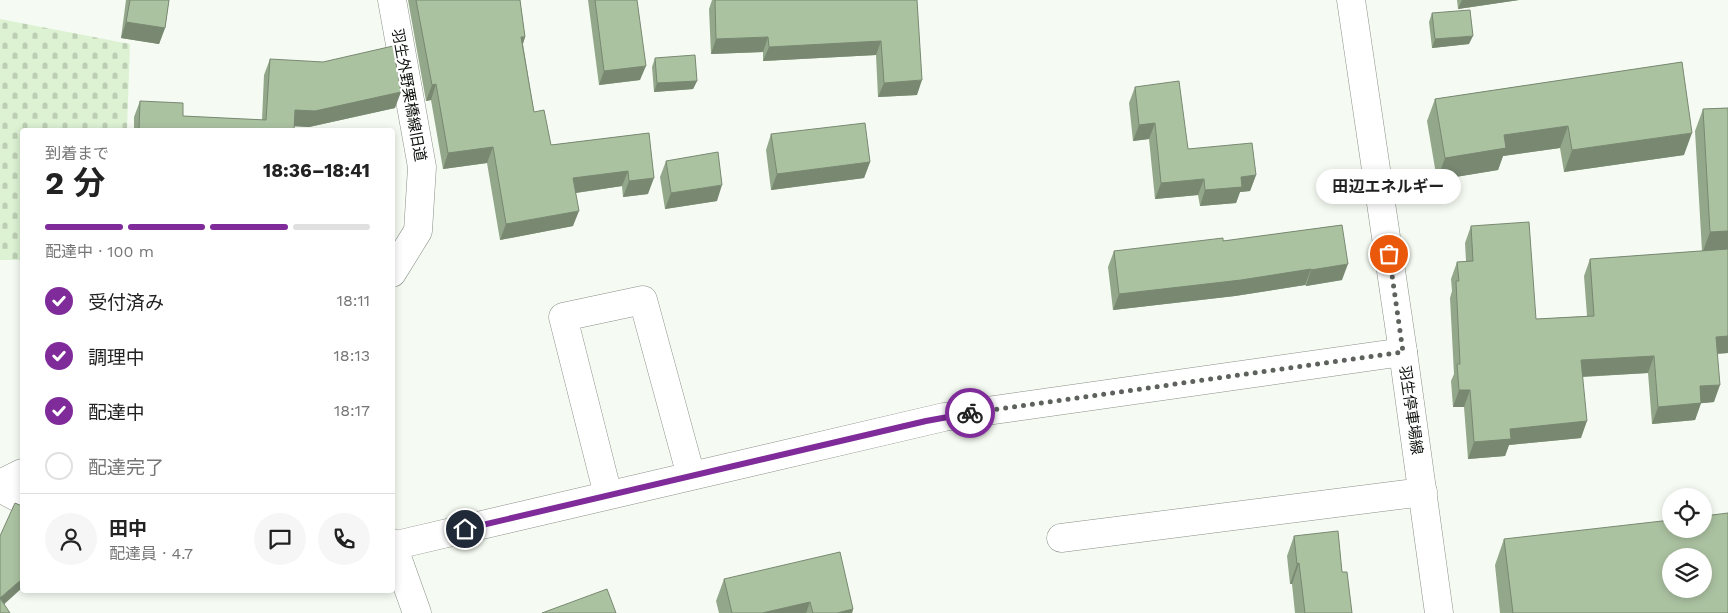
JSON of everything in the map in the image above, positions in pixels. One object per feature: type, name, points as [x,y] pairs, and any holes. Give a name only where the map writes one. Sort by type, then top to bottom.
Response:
[{"type":"street","name":"羽生外野栗橋線旧道","points":[[392,0],[422,167],[418,231],[395,268]]},
{"type":"street","name":"羽生停車場線","points":[[1351,0],[1439,613]]},
{"type":"street","points":[[608,495],[563,317],[643,300],[691,476]]},
{"type":"street","points":[[395,545],[944,417],[1403,352]]},
{"type":"street","points":[[0,484],[20,473]]},
{"type":"street","points":[[0,488],[20,499]]},
{"type":"street","points":[[1061,538],[1423,492]]},
{"type":"street","points":[[395,551],[417,613]]},
{"type":"green space","points":[[0,19],[130,44],[127,128],[20,128],[20,260],[0,260]]},
{"type":"building","points":[[130,0],[169,0],[165,28],[126,22]]},
{"type":"building","points":[[416,0],[520,0],[525,37],[521,37],[534,112],[544,110],[551,145],[649,133],[654,178],[629,181],[628,171],[573,178],[579,211],[506,224],[493,147],[448,153],[436,84],[432,85]]},
{"type":"building","points":[[595,0],[637,0],[646,66],[604,71]]},
{"type":"building","points":[[715,0],[917,0],[922,80],[884,83],[881,41],[769,47],[768,37],[716,39]]},
{"type":"building","points":[[1470,10],[1473,36],[1435,39],[1432,13]]},
{"type":"building","points":[[393,46],[401,92],[315,111],[295,110],[294,128],[139,128],[140,101],[183,103],[183,116],[266,120],[270,59],[323,62]]},
{"type":"building","points":[[695,55],[697,81],[657,83],[655,58]]},
{"type":"building","points":[[1682,62],[1692,133],[1572,150],[1568,126],[1504,135],[1506,148],[1445,158],[1435,99]]},
{"type":"building","points":[[1179,81],[1188,149],[1252,143],[1256,175],[1241,177],[1242,187],[1205,190],[1204,179],[1161,183],[1155,123],[1139,125],[1135,87]]},
{"type":"building","points":[[1728,108],[1728,231],[1710,232],[1703,109]]},
{"type":"building","points":[[865,123],[870,162],[777,174],[771,134]]},
{"type":"building","points":[[718,152],[722,185],[671,193],[666,161]]},
{"type":"building","points":[[1529,222],[1536,319],[1594,316],[1590,259],[1728,249],[1728,336],[1716,337],[1720,385],[1700,386],[1701,403],[1658,407],[1654,356],[1581,360],[1587,421],[1510,429],[1511,439],[1474,442],[1470,390],[1459,390],[1457,364],[1460,364],[1456,281],[1459,281],[1457,262],[1473,261],[1471,226]]},
{"type":"building","points":[[1342,225],[1348,264],[1241,280],[1119,294],[1114,251],[1223,238],[1223,241]]},
{"type":"building","points":[[15,503],[20,505],[20,581],[0,598],[0,536]]},
{"type":"building","points":[[1728,513],[1728,613],[1513,613],[1504,539],[1662,521],[1662,538],[1712,538],[1712,515]]},
{"type":"building","points":[[1338,531],[1342,572],[1347,572],[1352,613],[1305,613],[1294,536]]},
{"type":"building","points":[[840,552],[853,609],[837,613],[813,613],[810,602],[762,613],[732,613],[724,579]]},
{"type":"building","points":[[607,589],[616,613],[542,613]]},
{"type":"building","points":[[0,598],[10,613],[0,613]]},
{"type":"way so far","points":[[970,413],[1403,352],[1389,254]]},
{"type":"place","name":"田辺エネルギー","points":[[1389,254]]},
{"type":"route","points":[[465,529],[926,421],[970,413]]}]
